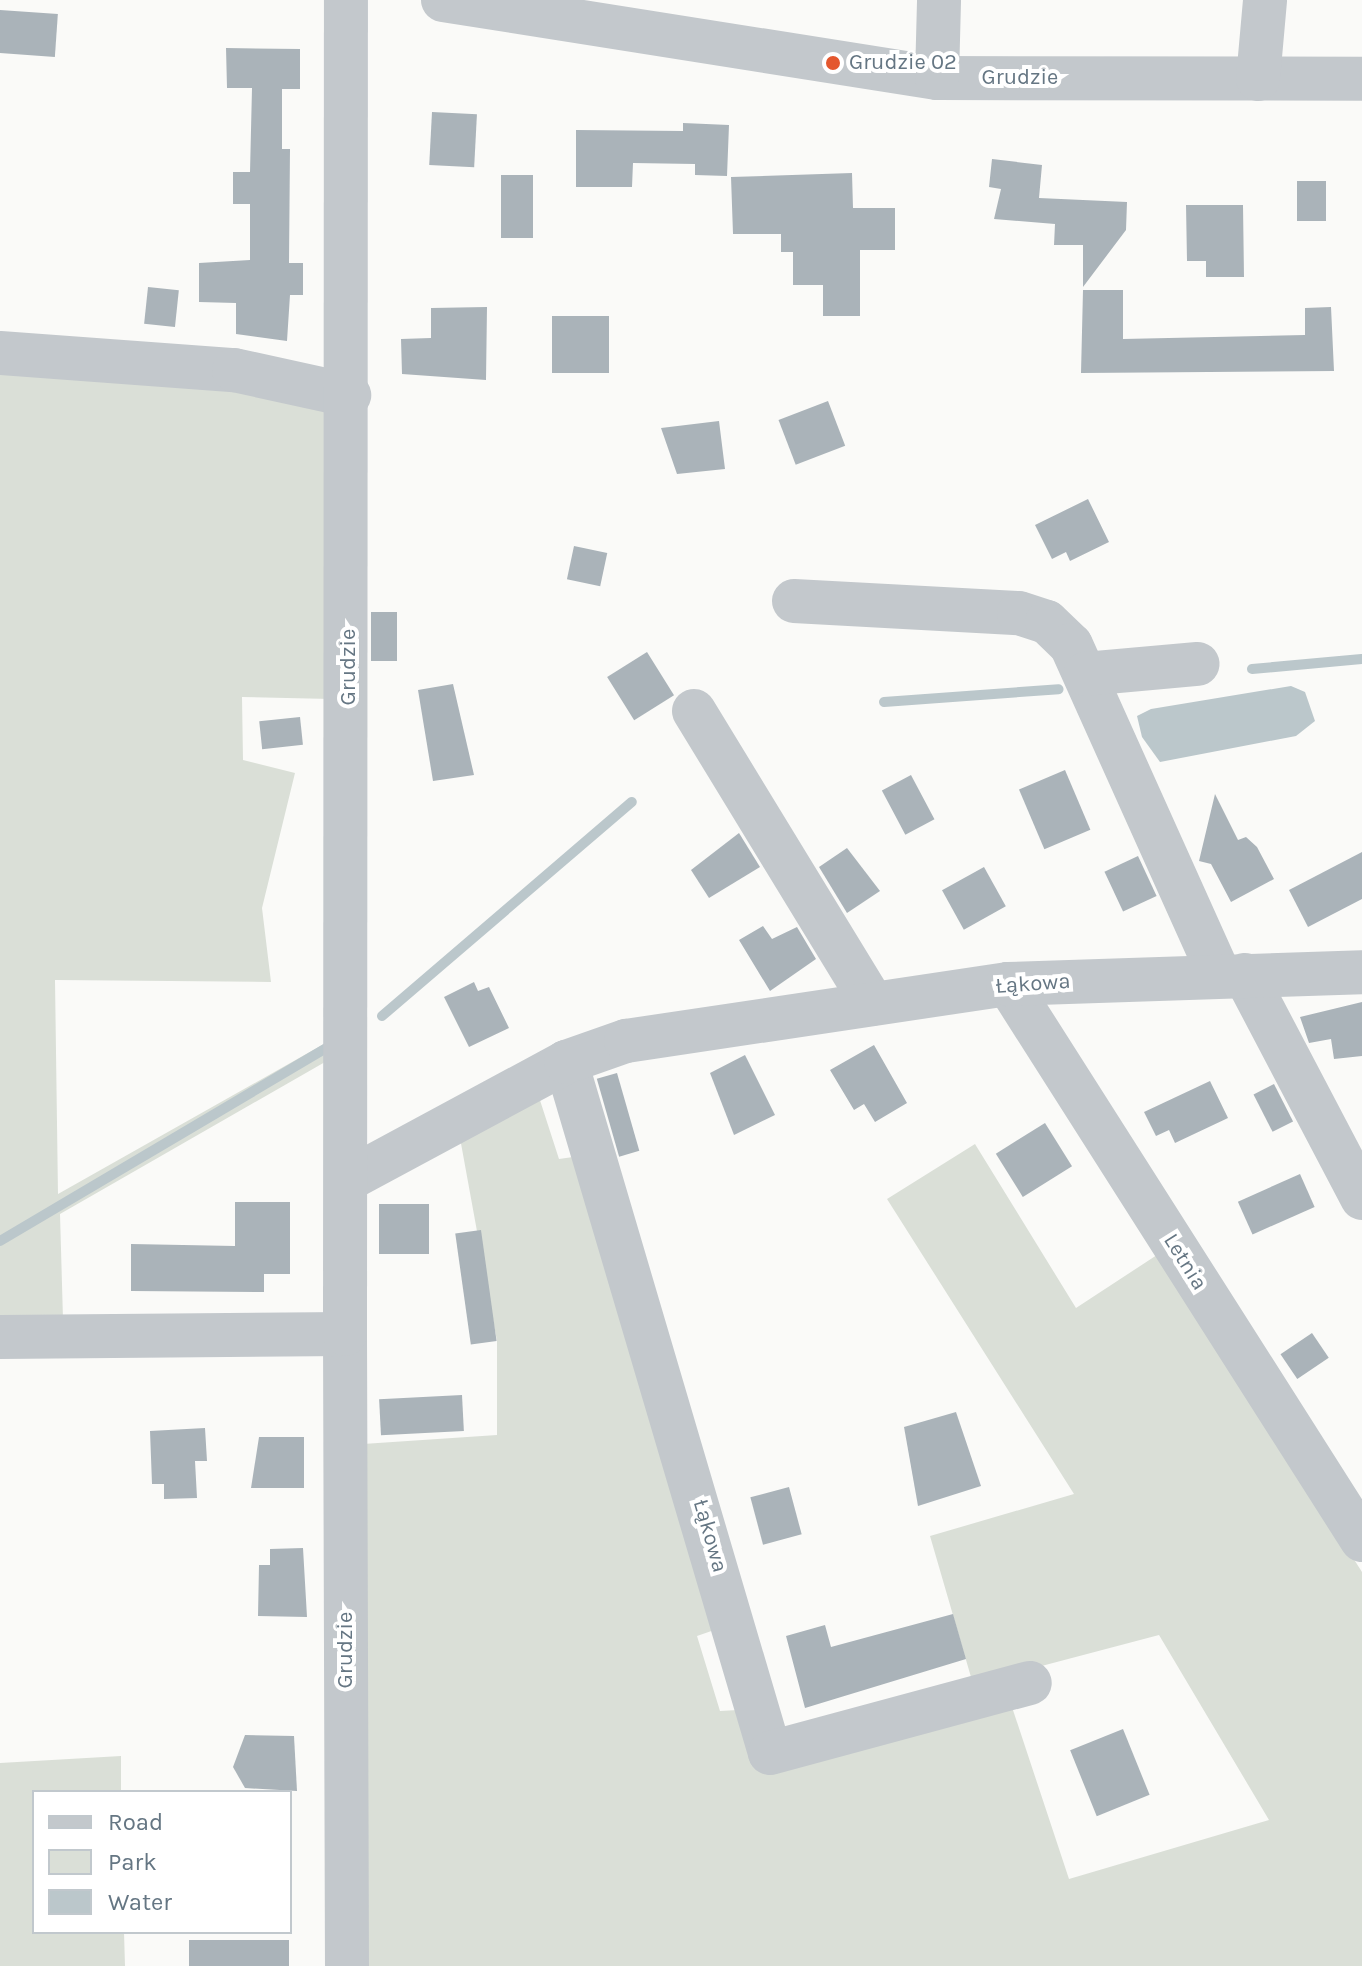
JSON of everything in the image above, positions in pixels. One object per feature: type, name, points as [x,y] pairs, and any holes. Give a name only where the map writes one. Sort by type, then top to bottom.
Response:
[{"type":"street","name":"Grudzie","points":[[346,0],[349,395],[349,1179],[345,1334],[347,1966]]},
{"type":"street","name":"Grudzie","points":[[443,0],[937,78],[1362,79]]},
{"type":"street","points":[[937,78],[939,0]]},
{"type":"street","points":[[1258,79],[1265,0]]},
{"type":"street","points":[[0,353],[234,370],[349,395]]},
{"type":"street","points":[[794,601],[1019,613],[1047,622],[1085,674],[1232,974],[1362,1198]]},
{"type":"street","points":[[1085,674],[1198,664]]},
{"type":"street","points":[[694,711],[873,1004]]},
{"type":"street","name":"Łąkowa","points":[[349,1179],[566,1062],[626,1041],[1008,984],[1232,974],[1362,972]]},
{"type":"street","name":"Letnia","points":[[1008,984],[1362,1540]]},
{"type":"street","name":"Łąkowa","points":[[566,1062],[770,1753],[1030,1683]]},
{"type":"street","points":[[0,1337],[345,1334]]},
{"type":"green space","points":[[0,370],[208,379],[326,410],[331,699],[242,697],[243,760],[295,773],[262,908],[271,982],[55,980],[58,1194],[338,1036],[332,1058],[60,1214],[63,1319],[0,1320]]},
{"type":"green space","points":[[537,1091],[559,1159],[573,1157],[723,1627],[697,1636],[720,1711],[738,1710],[764,1771],[1009,1698],[1069,1879],[1269,1820],[1159,1635],[973,1684],[930,1536],[1074,1494],[887,1199],[975,1144],[1076,1308],[1160,1253],[1362,1572],[1362,1966],[361,1966],[363,1444],[497,1435],[497,1341],[460,1138]]},
{"type":"green space","points":[[121,1756],[121,1790],[32,1790],[32,1934],[124,1934],[125,1966],[0,1966],[0,1763]]},
{"type":"water","points":[[1291,686],[1305,692],[1315,721],[1296,736],[1160,762],[1142,737],[1137,716],[1151,709]]},
{"type":"building","points":[[0,10],[58,14],[55,57],[0,53]]},
{"type":"building","points":[[226,48],[300,49],[300,89],[282,89],[282,149],[290,149],[289,263],[303,263],[303,295],[290,295],[287,341],[236,334],[236,303],[199,302],[199,263],[250,260],[250,204],[233,204],[233,172],[250,172],[252,88],[227,88]]},
{"type":"building","points":[[432,112],[477,114],[474,167],[429,165]]},
{"type":"building","points":[[683,123],[729,125],[727,176],[695,175],[695,164],[633,163],[632,187],[576,187],[576,130],[683,131]]},
{"type":"building","points":[[992,159],[1042,165],[1039,198],[1127,202],[1126,230],[1083,287],[1083,245],[1054,245],[1055,224],[994,219],[1001,189],[989,187]]},
{"type":"building","points":[[852,173],[853,208],[895,208],[895,250],[860,250],[860,316],[823,316],[823,285],[793,285],[793,252],[781,252],[781,234],[733,234],[731,177]]},
{"type":"building","points":[[501,175],[533,175],[533,238],[501,238]]},
{"type":"building","points":[[1297,181],[1326,181],[1326,221],[1297,221]]},
{"type":"building","points":[[1186,205],[1243,205],[1244,277],[1206,277],[1206,261],[1187,261]]},
{"type":"building","points":[[148,287],[179,290],[175,327],[144,324]]},
{"type":"building","points":[[1083,290],[1123,290],[1123,339],[1305,335],[1305,308],[1331,307],[1334,371],[1081,373]]},
{"type":"building","points":[[487,307],[486,380],[402,374],[401,339],[431,338],[431,308]]},
{"type":"building","points":[[552,316],[609,316],[609,373],[552,373]]},
{"type":"building","points":[[828,401],[845,446],[796,465],[779,420]]},
{"type":"building","points":[[719,421],[725,469],[677,474],[661,428]]},
{"type":"building","points":[[1088,499],[1109,542],[1070,561],[1066,552],[1052,559],[1035,525]]},
{"type":"building","points":[[574,546],[607,553],[600,586],[567,579]]},
{"type":"building","points":[[371,612],[397,612],[397,661],[371,661]]},
{"type":"building","points":[[647,652],[674,695],[634,720],[607,677]]},
{"type":"building","points":[[453,684],[474,775],[433,781],[418,690]]},
{"type":"building","points":[[300,717],[303,745],[262,749],[259,721]]},
{"type":"building","points":[[1065,770],[1090,830],[1044,849],[1019,790]]},
{"type":"building","points":[[911,775],[934,819],[905,835],[882,790]]},
{"type":"building","points":[[1215,794],[1238,840],[1246,837],[1257,847],[1274,879],[1231,902],[1211,864],[1199,861]]},
{"type":"building","points":[[739,833],[760,867],[709,898],[691,870]]},
{"type":"building","points":[[847,848],[880,891],[847,913],[819,867]]},
{"type":"building","points":[[1362,852],[1362,899],[1308,927],[1289,890]]},
{"type":"building","points":[[1138,856],[1157,896],[1123,912],[1104,872]]},
{"type":"building","points":[[984,867],[1006,906],[964,930],[942,890]]},
{"type":"building","points":[[763,926],[772,939],[797,927],[816,959],[770,991],[739,940]]},
{"type":"building","points":[[474,982],[478,991],[489,987],[509,1028],[469,1047],[444,997]]},
{"type":"building","points":[[1362,1002],[1362,1056],[1334,1059],[1331,1039],[1309,1043],[1300,1017]]},
{"type":"building","points":[[874,1045],[907,1103],[875,1122],[864,1104],[854,1110],[830,1070]]},
{"type":"building","points":[[745,1055],[775,1115],[734,1135],[710,1073]]},
{"type":"building","points":[[617,1073],[639,1151],[619,1157],[597,1079]]},
{"type":"building","points":[[1210,1081],[1228,1118],[1175,1143],[1169,1130],[1156,1136],[1144,1112]]},
{"type":"building","points":[[1274,1084],[1293,1121],[1273,1132],[1254,1094]]},
{"type":"building","points":[[1045,1123],[1072,1166],[1023,1197],[996,1154]]},
{"type":"building","points":[[1300,1174],[1315,1207],[1253,1235],[1238,1202]]},
{"type":"building","points":[[235,1202],[290,1202],[290,1274],[264,1274],[264,1292],[131,1291],[131,1244],[235,1246]]},
{"type":"building","points":[[379,1204],[429,1204],[429,1254],[379,1254]]},
{"type":"building","points":[[481,1230],[497,1341],[471,1345],[455,1234]]},
{"type":"building","points":[[1312,1333],[1329,1358],[1297,1379],[1280,1354]]},
{"type":"building","points":[[462,1395],[464,1431],[381,1435],[379,1399]]},
{"type":"building","points":[[956,1412],[981,1486],[918,1506],[904,1427]]},
{"type":"building","points":[[205,1428],[207,1461],[195,1461],[197,1498],[164,1499],[164,1484],[152,1484],[150,1431]]},
{"type":"building","points":[[259,1437],[304,1437],[304,1488],[251,1488]]},
{"type":"building","points":[[789,1487],[802,1534],[763,1545],[750,1497]]},
{"type":"building","points":[[303,1548],[307,1617],[258,1616],[259,1565],[270,1565],[270,1549]]},
{"type":"building","points":[[953,1614],[966,1659],[805,1708],[786,1636],[825,1625],[831,1647]]},
{"type":"building","points":[[1123,1729],[1150,1795],[1097,1816],[1070,1750]]},
{"type":"building","points":[[245,1735],[294,1736],[297,1791],[245,1788],[233,1767]]},
{"type":"building","points":[[189,1940],[289,1940],[289,1966],[189,1966]]},
{"type":"waterway","points":[[1252,669],[1362,659]]},
{"type":"waterway","points":[[884,702],[1059,689]]},
{"type":"waterway","points":[[382,1016],[632,802]]},
{"type":"waterway","points":[[0,1241],[332,1045]]},
{"type":"place","name":"Grudzie 02","points":[[833,63]]}]
